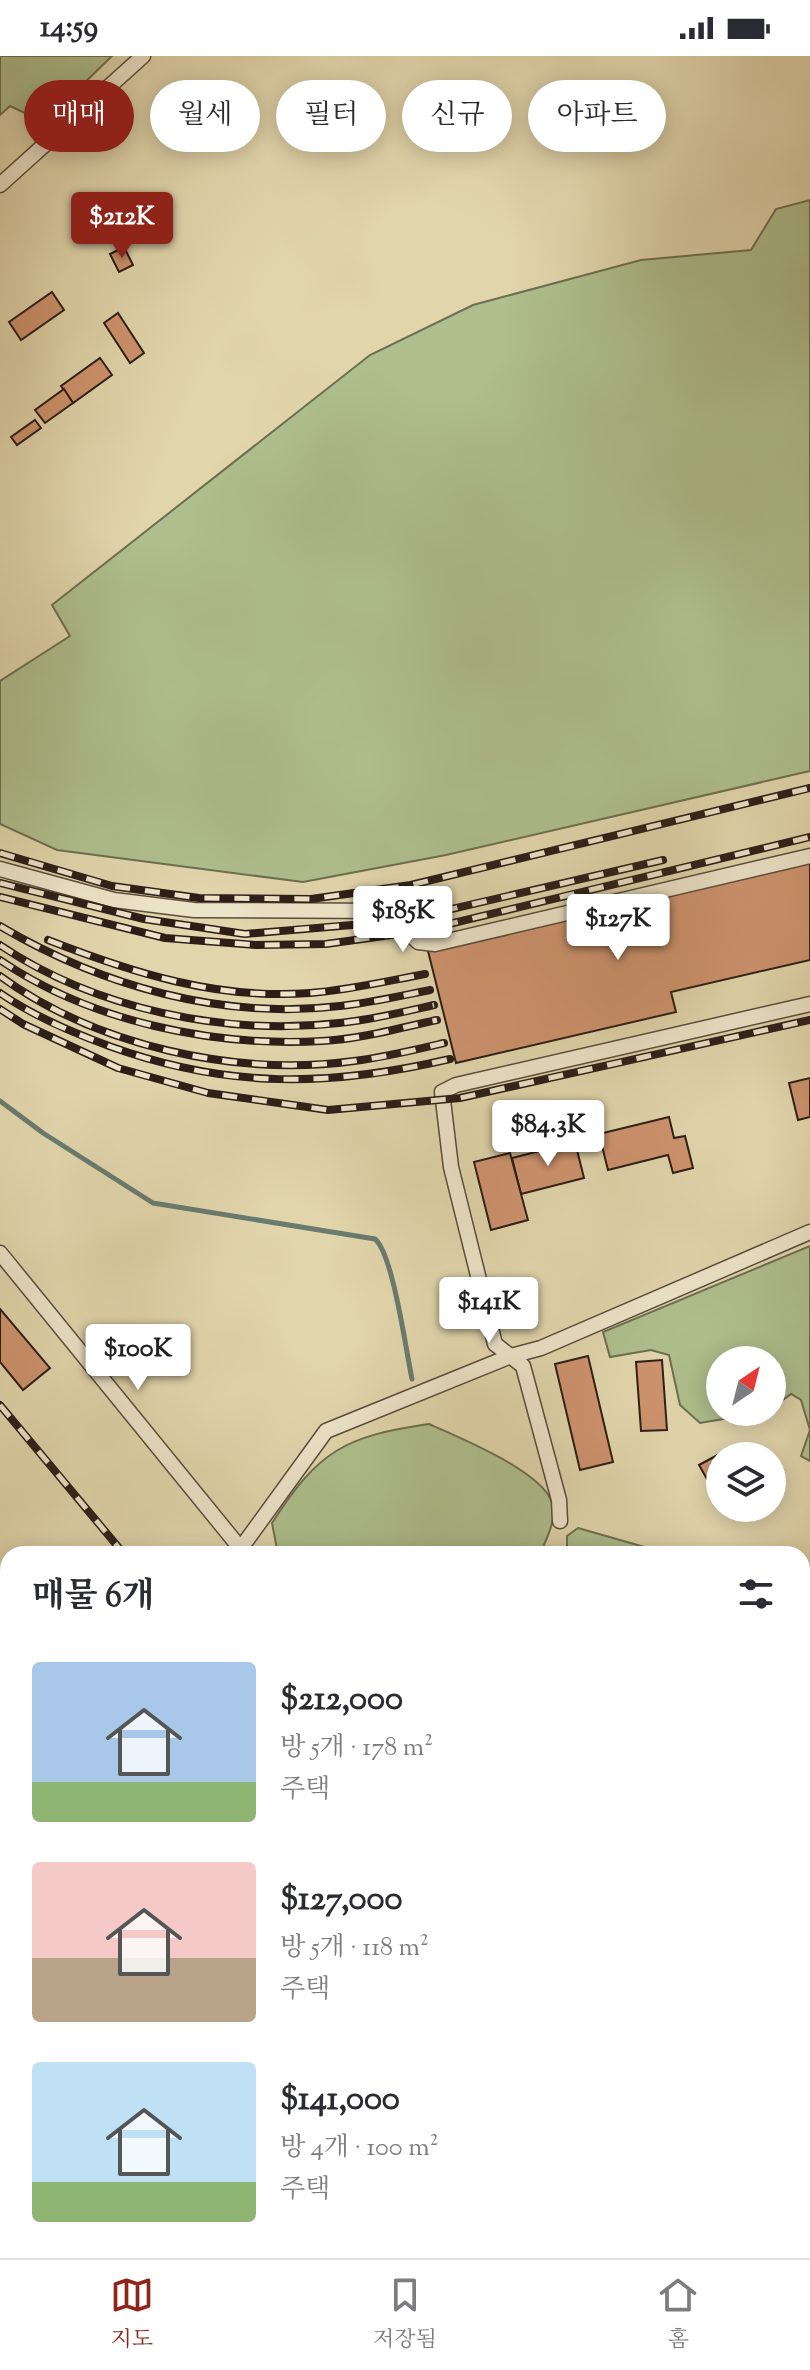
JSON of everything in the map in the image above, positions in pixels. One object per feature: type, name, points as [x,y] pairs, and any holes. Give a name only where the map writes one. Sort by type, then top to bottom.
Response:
[{"type":"street","points":[[0,185],[143,56]]},
{"type":"street","points":[[0,869],[114,900],[194,910],[386,911],[418,942],[435,944],[810,856]]},
{"type":"street","points":[[560,1521],[559,1500],[523,1366],[495,1344],[451,1167],[442,1092],[456,1085],[810,1004]]},
{"type":"street","points":[[246,1546],[326,1431],[511,1356],[541,1348],[810,1232]]},
{"type":"street","points":[[0,1253],[239,1546]]},
{"type":"green space","points":[[0,56],[112,56],[87,80],[24,80],[24,113],[10,106],[0,115]]},
{"type":"green space","points":[[810,200],[810,771],[446,855],[303,882],[57,850],[0,824],[0,681],[70,636],[52,605],[370,355],[473,305],[641,260],[751,250],[776,209]]},
{"type":"green space","points":[[810,1246],[810,1430],[801,1400],[791,1394],[786,1398],[786,1346],[706,1346],[706,1422],[700,1423],[680,1405],[669,1355],[651,1350],[610,1357],[603,1332]]},
{"type":"green space","points":[[429,1424],[496,1456],[531,1477],[543,1489],[553,1507],[551,1528],[543,1546],[276,1546],[272,1523],[304,1479],[320,1463],[355,1442]]},
{"type":"green space","points":[[810,1430],[810,1461],[801,1456]]},
{"type":"green space","points":[[578,1528],[641,1546],[567,1546],[567,1536]]},
{"type":"building","points":[[124,247],[133,265],[119,272],[110,254]]},
{"type":"building","points":[[52,292],[64,310],[21,340],[9,322]]},
{"type":"building","points":[[118,313],[144,353],[130,363],[104,323]]},
{"type":"building","points":[[100,358],[112,375],[73,403],[61,386]]},
{"type":"building","points":[[64,389],[73,403],[45,423],[35,410]]},
{"type":"building","points":[[35,420],[41,428],[17,445],[11,437]]},
{"type":"building","points":[[810,862],[810,960],[671,992],[676,1012],[456,1063],[428,951]]},
{"type":"building","points":[[810,1078],[810,1117],[798,1120],[789,1083]]},
{"type":"building","points":[[669,1117],[674,1138],[685,1136],[693,1168],[673,1173],[668,1155],[608,1170],[599,1134]]},
{"type":"building","points":[[575,1142],[584,1178],[521,1194],[512,1158]]},
{"type":"building","points":[[510,1153],[528,1220],[491,1230],[474,1162]]},
{"type":"building","points":[[0,1309],[50,1368],[23,1390],[0,1362]]},
{"type":"building","points":[[588,1356],[613,1462],[580,1470],[555,1364]]},
{"type":"building","points":[[662,1360],[667,1430],[641,1431],[636,1362]]},
{"type":"building","points":[[706,1461],[706,1477],[699,1465]]},
{"type":"waterway","points":[[0,1101],[43,1133],[153,1203],[375,1239],[388,1263],[412,1379]]},
{"type":"railway","points":[[0,853],[112,886],[199,898],[311,899],[411,885],[810,788]]},
{"type":"railway","points":[[0,897],[165,938],[256,945],[326,944],[420,931],[810,837]]},
{"type":"railway","points":[[0,883],[144,919],[245,934],[400,921],[663,860]]},
{"type":"railway","points":[[0,926],[79,966],[164,994],[207,1003],[295,1009],[351,1005],[430,990]]},
{"type":"railway","points":[[48,940],[176,982],[242,992],[325,992],[425,974]]},
{"type":"railway","points":[[0,945],[77,986],[162,1013],[207,1021],[296,1026],[339,1023],[434,1005]]},
{"type":"railway","points":[[0,960],[36,982],[113,1014],[155,1026],[239,1040],[337,1040],[437,1020]]},
{"type":"railway","points":[[0,976],[79,1021],[123,1038],[216,1060],[309,1065],[366,1059],[444,1043]]},
{"type":"railway","points":[[0,993],[81,1035],[153,1060],[195,1070],[237,1076],[320,1079],[362,1075],[450,1059]]},
{"type":"railway","points":[[0,1009],[23,1024],[118,1068],[208,1093],[328,1110],[460,1098],[810,1020]]},
{"type":"railway","points":[[0,1405],[117,1546]]}]
